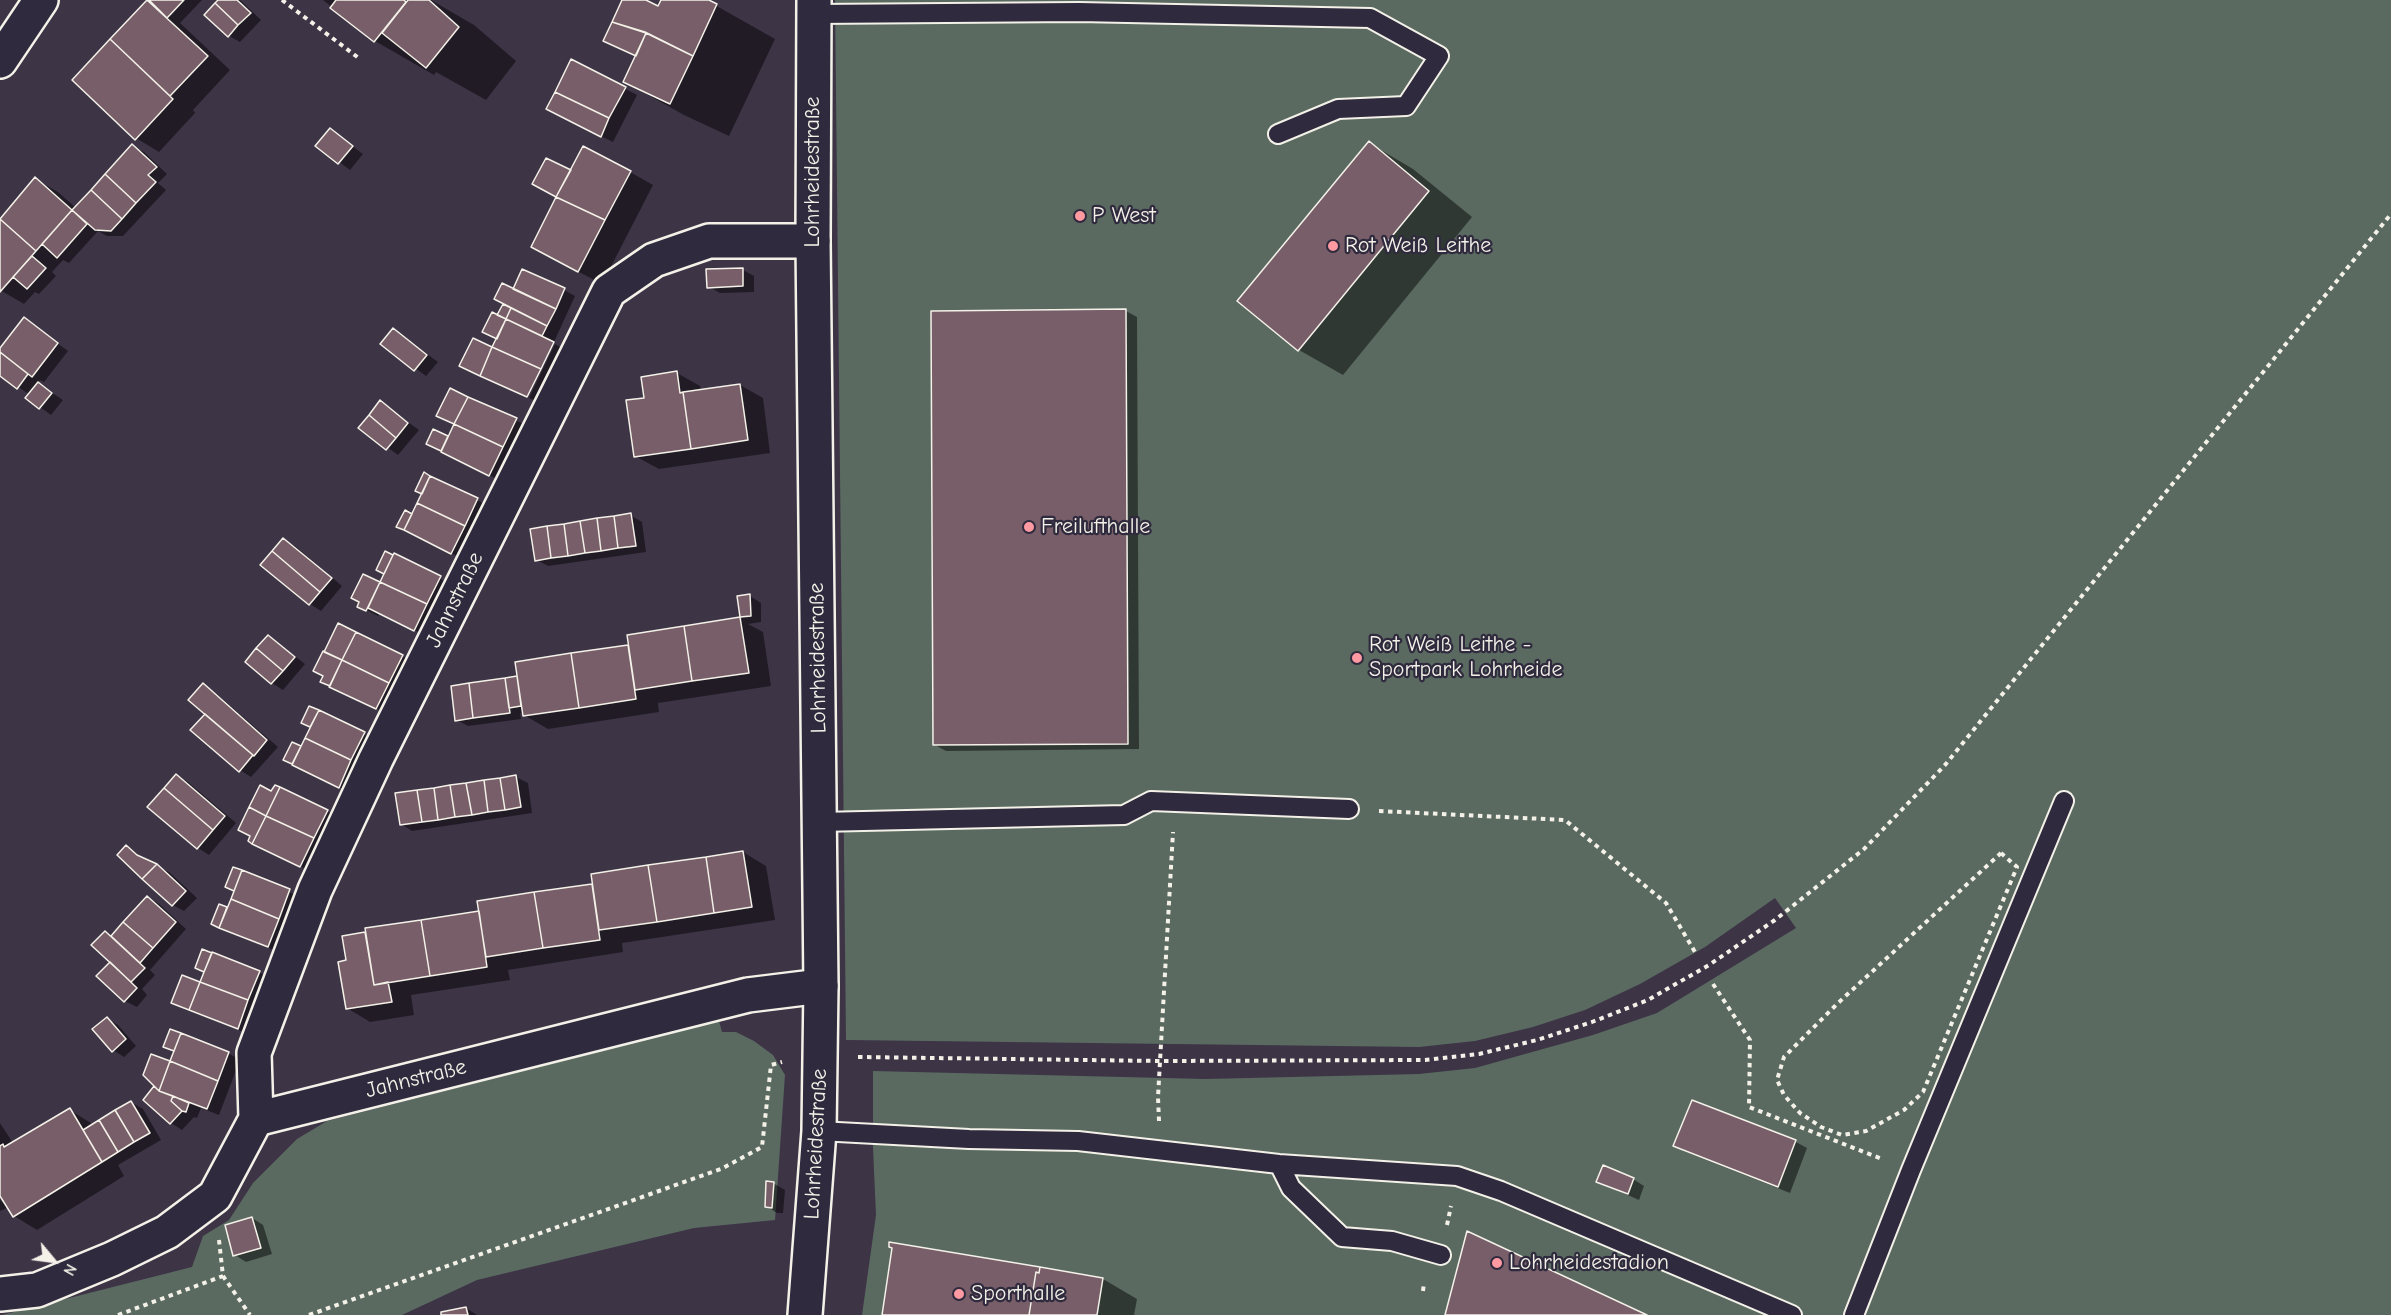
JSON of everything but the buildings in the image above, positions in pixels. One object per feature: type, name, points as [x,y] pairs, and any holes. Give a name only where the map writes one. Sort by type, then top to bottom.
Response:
[{"type":"street","points":[[0,61],[41,0]]},
{"type":"street","name":"Lohrheidestraße","points":[[805,1315],[819,1131],[821,986],[813,240],[814,7]]},
{"type":"street","name":"Jahnstraße","points":[[0,1294],[37,1290],[112,1259],[167,1232],[215,1196],[256,1119],[254,1053],[315,890],[376,759],[609,291],[654,260],[709,241],[813,240]]},
{"type":"street","name":"Jahnstraße","points":[[256,1119],[748,995],[821,986]]},
{"type":"lane","points":[[814,7],[1370,18],[1439,56],[1406,106],[1338,109],[1278,134]]},
{"type":"lane","points":[[820,822],[1124,815],[1151,801],[1349,809]]},
{"type":"lane","points":[[1854,1315],[1911,1170],[2064,801]]},
{"type":"lane","points":[[819,1131],[969,1139],[1078,1141],[1279,1164],[1457,1176],[1501,1191],[1792,1315]]},
{"type":"lane","points":[[1279,1164],[1291,1188],[1342,1237],[1392,1241],[1441,1255]]},
{"type":"path","points":[[282,0],[360,59]]},
{"type":"path","points":[[902,1057],[1425,1060],[1479,1054],[1537,1040],[1648,1000],[1709,965],[1775,920],[1864,849],[1945,765],[2391,214]]},
{"type":"path","points":[[1160,1149],[1158,1097],[1173,855],[1174,801]]},
{"type":"path","points":[[1349,809],[1565,820],[1666,903],[1695,952]]},
{"type":"path","points":[[2001,853],[2017,867],[1929,1077],[1923,1092],[1904,1110],[1866,1131],[1842,1135],[1821,1127],[1800,1113],[1784,1095],[1777,1080],[1784,1057],[1838,1003],[2001,853]]},
{"type":"path","points":[[1713,984],[1750,1040],[1749,1107],[1911,1170]]},
{"type":"path","points":[[309,1315],[721,1168],[762,1147],[771,1065],[799,1057],[820,1057]]},
{"type":"path","points":[[215,1196],[223,1276],[250,1315]]},
{"type":"path","points":[[118,1315],[223,1276]]},
{"type":"green space","points":[[835,0],[2391,0],[2391,1315],[862,1315],[876,1215],[873,1071],[1206,1079],[1419,1074],[1475,1068],[1593,1035],[1657,1013],[1796,928],[1775,898],[1705,947],[1640,984],[1585,1010],[1533,1027],[1475,1041],[1419,1047],[846,1040]]},
{"type":"green space","points":[[719,1021],[722,1032],[736,1032],[754,1041],[773,1055],[785,1075],[775,1220],[694,1228],[477,1280],[402,1315],[2,1315],[192,1267],[203,1236],[229,1220],[253,1183],[297,1139],[327,1121]]},
{"type":"place","name":"P West","points":[[1080,216]]},
{"type":"place","name":"Rot Weiß Leithe","points":[[1333,246]]},
{"type":"place","name":"Freilufthalle","points":[[1029,527]]},
{"type":"place","name":"Rot Weiß Leithe - Sportpark Lohrheide","points":[[1357,658]]},
{"type":"place","name":"Lohrheidestadion","points":[[1497,1263]]},
{"type":"place","name":"Sporthalle","points":[[959,1294]]}]
